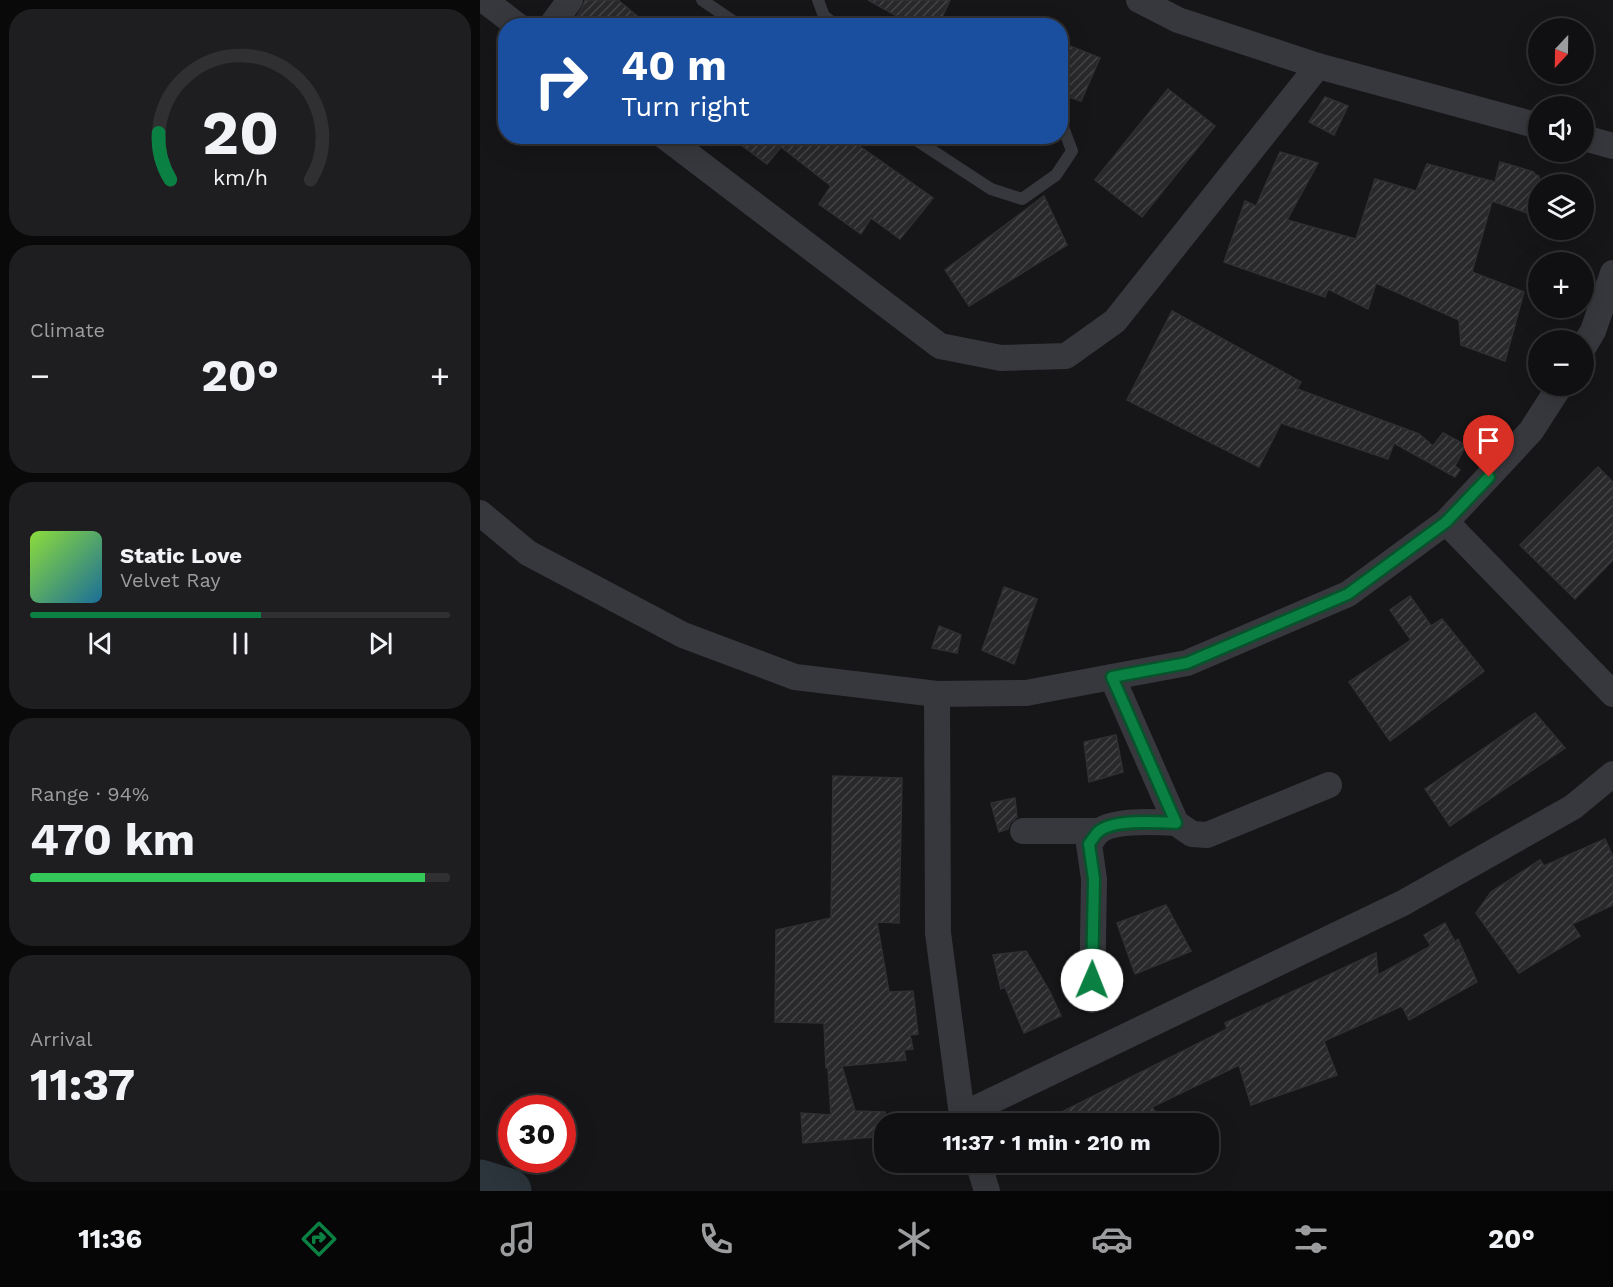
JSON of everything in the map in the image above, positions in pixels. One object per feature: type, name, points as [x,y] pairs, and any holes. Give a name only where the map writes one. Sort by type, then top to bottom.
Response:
[{"type":"street","points":[[484,0],[508,18]]},
{"type":"street","points":[[556,18],[570,0]]},
{"type":"street","points":[[1139,0],[1178,20],[1318,66],[1528,123]]},
{"type":"street","points":[[675,144],[940,346],[1001,358],[1066,356],[1115,321],[1318,66]]},
{"type":"street","points":[[1594,141],[1613,146]]},
{"type":"street","points":[[1593,330],[1613,273]]},
{"type":"street","points":[[480,513],[528,553],[683,634],[795,677],[937,694],[1026,693],[1187,663],[1348,594],[1446,522],[1531,431],[1554,396]]},
{"type":"street","points":[[1446,522],[1613,694]]},
{"type":"street","points":[[1112,677],[1176,823],[1192,834],[1208,835],[1329,784]]},
{"type":"street","points":[[937,694],[938,933],[962,1113]]},
{"type":"street","points":[[975,1113],[1403,903],[1573,807],[1613,774]]},
{"type":"street","points":[[1023,831],[1099,831],[1137,822],[1176,823]]},
{"type":"street","points":[[1092,1000],[1094,879],[1089,844],[1099,831]]},
{"type":"street","points":[[981,1173],[987,1191]]},
{"type":"lane","points":[[702,0],[728,18]]},
{"type":"lane","points":[[818,0],[827,18]]},
{"type":"lane","points":[[922,144],[991,189],[1022,199],[1056,175],[1072,150],[1068,139]]},
{"type":"building","points":[[585,0],[618,0],[639,18],[576,18]]},
{"type":"building","points":[[868,0],[950,0],[942,18],[901,18]]},
{"type":"building","points":[[1068,45],[1100,58],[1081,101],[1068,97]]},
{"type":"building","points":[[1168,89],[1215,126],[1142,217],[1095,180]]},
{"type":"building","points":[[1325,97],[1348,106],[1334,135],[1309,122]]},
{"type":"building","points":[[740,144],[856,144],[933,198],[900,239],[871,218],[861,234],[819,204],[831,186],[781,147],[767,164]]},
{"type":"building","points":[[1280,152],[1318,163],[1287,220],[1356,239],[1375,179],[1416,191],[1427,164],[1495,182],[1500,162],[1534,172],[1534,174],[1528,174],[1528,213],[1492,201],[1472,272],[1524,292],[1505,361],[1461,345],[1459,320],[1376,283],[1368,309],[1328,289],[1325,297],[1224,262],[1245,201],[1256,206]]},
{"type":"building","points":[[1044,196],[1067,245],[969,306],[945,270]]},
{"type":"building","points":[[1172,311],[1301,382],[1297,389],[1419,434],[1433,446],[1443,433],[1466,445],[1455,466],[1460,470],[1455,477],[1394,443],[1388,459],[1281,423],[1259,467],[1127,400]]},
{"type":"building","points":[[1598,467],[1613,482],[1613,560],[1575,599],[1520,545]]},
{"type":"building","points":[[1004,587],[1037,599],[1014,664],[982,650]]},
{"type":"building","points":[[1410,596],[1431,626],[1442,619],[1484,671],[1390,741],[1349,682],[1411,640],[1390,610]]},
{"type":"building","points":[[939,626],[961,635],[957,653],[932,648]]},
{"type":"building","points":[[1535,713],[1565,748],[1450,826],[1425,789]]},
{"type":"building","points":[[1116,735],[1123,772],[1089,782],[1084,742]]},
{"type":"building","points":[[833,776],[902,778],[899,923],[877,922],[889,992],[913,991],[918,1034],[910,1035],[913,1049],[904,1050],[906,1060],[842,1066],[855,1111],[885,1112],[874,1113],[874,1137],[803,1143],[801,1113],[831,1115],[824,1023],[775,1022],[776,930],[831,918]]},
{"type":"building","points":[[1015,798],[1017,817],[1010,823],[1008,829],[999,832],[991,803]]},
{"type":"building","points":[[1605,839],[1613,857],[1613,905],[1572,924],[1580,936],[1519,973],[1476,913],[1491,892],[1540,860],[1544,866]]},
{"type":"building","points":[[1166,905],[1191,951],[1135,974],[1117,923]]},
{"type":"building","points":[[1445,923],[1455,942],[1458,939],[1477,982],[1409,1020],[1402,1006],[1324,1041],[1337,1075],[1251,1105],[1239,1065],[1152,1107],[1156,1113],[1060,1113],[1227,1029],[1225,1023],[1376,953],[1378,975],[1431,946],[1424,935]]},
{"type":"building","points":[[1026,951],[1061,1016],[1024,1033],[1005,987],[1001,989],[993,955]]},
{"type":"waterway","points":[[480,1182],[509,1191]]},
{"type":"route","points":[[1092,980],[1094,879],[1089,844],[1099,831],[1112,826],[1137,822],[1176,823],[1112,677],[1187,663],[1348,594],[1446,522],[1489,477]]}]
